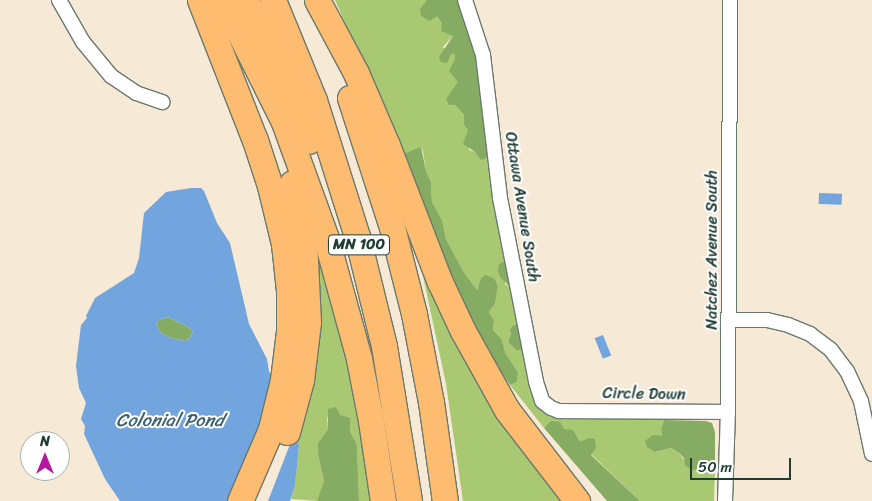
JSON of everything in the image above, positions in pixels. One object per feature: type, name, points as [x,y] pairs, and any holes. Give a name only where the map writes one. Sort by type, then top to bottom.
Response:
[{"type":"highway","points":[[200,0],[246,115],[270,186],[284,244],[305,356],[291,421],[274,468],[259,501]]},
{"type":"highway","points":[[223,0],[284,122],[307,182],[344,298],[371,421],[383,501]]},
{"type":"highway","points":[[246,0],[282,74],[321,170],[357,236]]},
{"type":"highway","name":"MN 100","points":[[273,0],[314,100],[357,236],[384,346],[410,501]]},
{"type":"highway","name":"MN 100","points":[[312,0],[354,107],[399,254],[414,314],[429,392],[445,501]]},
{"type":"highway","points":[[317,0],[356,73],[387,145],[451,307],[481,365],[506,410],[577,501]]},
{"type":"highway","points":[[240,501],[263,452],[275,414],[298,322],[307,271],[299,212],[263,83]]},
{"type":"highway","points":[[481,365],[592,501]]},
{"type":"street","points":[[59,0],[83,42],[111,76],[136,93],[162,102]]},
{"type":"street","name":"Ottawa Avenue South","points":[[465,0],[483,55],[500,198],[536,382],[542,401],[550,408],[559,411]]},
{"type":"street","name":"Natchez Avenue South","points":[[725,501],[729,320],[730,0]]},
{"type":"street","points":[[729,320],[767,320],[788,325],[810,334],[830,350],[847,371],[860,401],[872,454]]},
{"type":"street","name":"Circle Down","points":[[559,411],[728,412]]},
{"type":"green space","points":[[335,0],[427,0],[453,36],[443,47],[451,54],[455,54],[459,82],[455,105],[464,115],[464,125],[468,130],[469,150],[489,157],[493,195],[506,262],[505,284],[511,288],[518,324],[513,325],[508,342],[516,350],[522,350],[536,406],[549,416],[561,419],[664,420],[661,429],[662,436],[655,452],[671,448],[678,452],[692,470],[702,470],[709,474],[715,470],[714,501],[640,501],[591,454],[589,438],[580,443],[564,429],[550,424],[544,428],[510,385],[517,382],[518,372],[506,354],[501,338],[493,330],[494,320],[489,312],[495,304],[498,285],[495,279],[481,278],[477,290],[463,271],[446,239],[442,220],[432,202],[431,182],[426,171],[423,151],[421,147],[404,158]]},
{"type":"green space","points":[[427,0],[457,0],[461,9],[476,59],[489,157],[481,160],[475,152],[463,144],[468,130],[464,125],[464,115],[455,105],[449,105],[446,99],[458,82],[449,71],[455,59],[455,54],[451,54],[447,63],[441,62],[439,57],[453,36],[441,31],[442,23],[437,16],[430,21],[421,16],[420,9]]},
{"type":"green space","points":[[421,147],[426,171],[431,182],[432,202],[442,220],[446,239],[463,271],[477,290],[481,278],[486,275],[495,279],[498,286],[495,304],[489,312],[494,320],[493,330],[501,338],[506,354],[518,372],[517,382],[510,385],[488,352],[453,286],[404,158],[406,153]]},
{"type":"green space","points":[[317,251],[338,321],[357,405],[372,501],[359,501],[357,445],[349,432],[327,417],[328,429],[318,443],[318,455],[324,481],[319,498],[317,501],[291,499],[295,486],[299,445],[293,438]]},
{"type":"green space","points":[[420,262],[570,501],[463,501],[446,384]]},
{"type":"green space","points":[[506,262],[511,288],[500,277],[498,271],[499,264]]},
{"type":"green space","points":[[168,317],[188,327],[193,332],[186,341],[171,338],[161,333],[156,324],[159,320]]},
{"type":"green space","points":[[518,324],[522,350],[516,350],[508,342],[510,330],[513,325]]},
{"type":"green space","points":[[336,407],[340,415],[350,418],[350,432],[357,445],[359,501],[317,501],[324,481],[318,455],[318,443],[328,429],[328,409]]},
{"type":"green space","points":[[664,420],[706,421],[712,423],[715,432],[715,470],[709,474],[702,470],[692,470],[685,465],[684,458],[671,448],[655,452],[647,447],[645,441],[653,435],[662,436],[661,429]]},
{"type":"green space","points":[[551,421],[560,422],[564,429],[573,430],[580,442],[589,438],[595,439],[596,447],[591,455],[640,501],[607,501],[544,428]]},
{"type":"water","name":"Colonial Pond","points":[[201,188],[217,223],[230,243],[249,324],[267,359],[269,371],[293,438],[299,445],[295,486],[290,501],[120,501],[105,479],[84,434],[85,426],[81,419],[86,403],[79,388],[76,366],[81,325],[87,318],[86,316],[95,298],[134,273],[139,258],[144,213],[166,192]],"holes":[[[168,317],[188,327],[193,332],[186,341],[171,338],[161,333],[156,324],[159,320]]]},
{"type":"water","points":[[819,193],[842,194],[842,205],[819,204]]},
{"type":"water","points":[[603,335],[611,355],[603,359],[595,338]]},
{"type":"pier","points":[[294,434],[268,501],[231,501],[259,438]]}]
